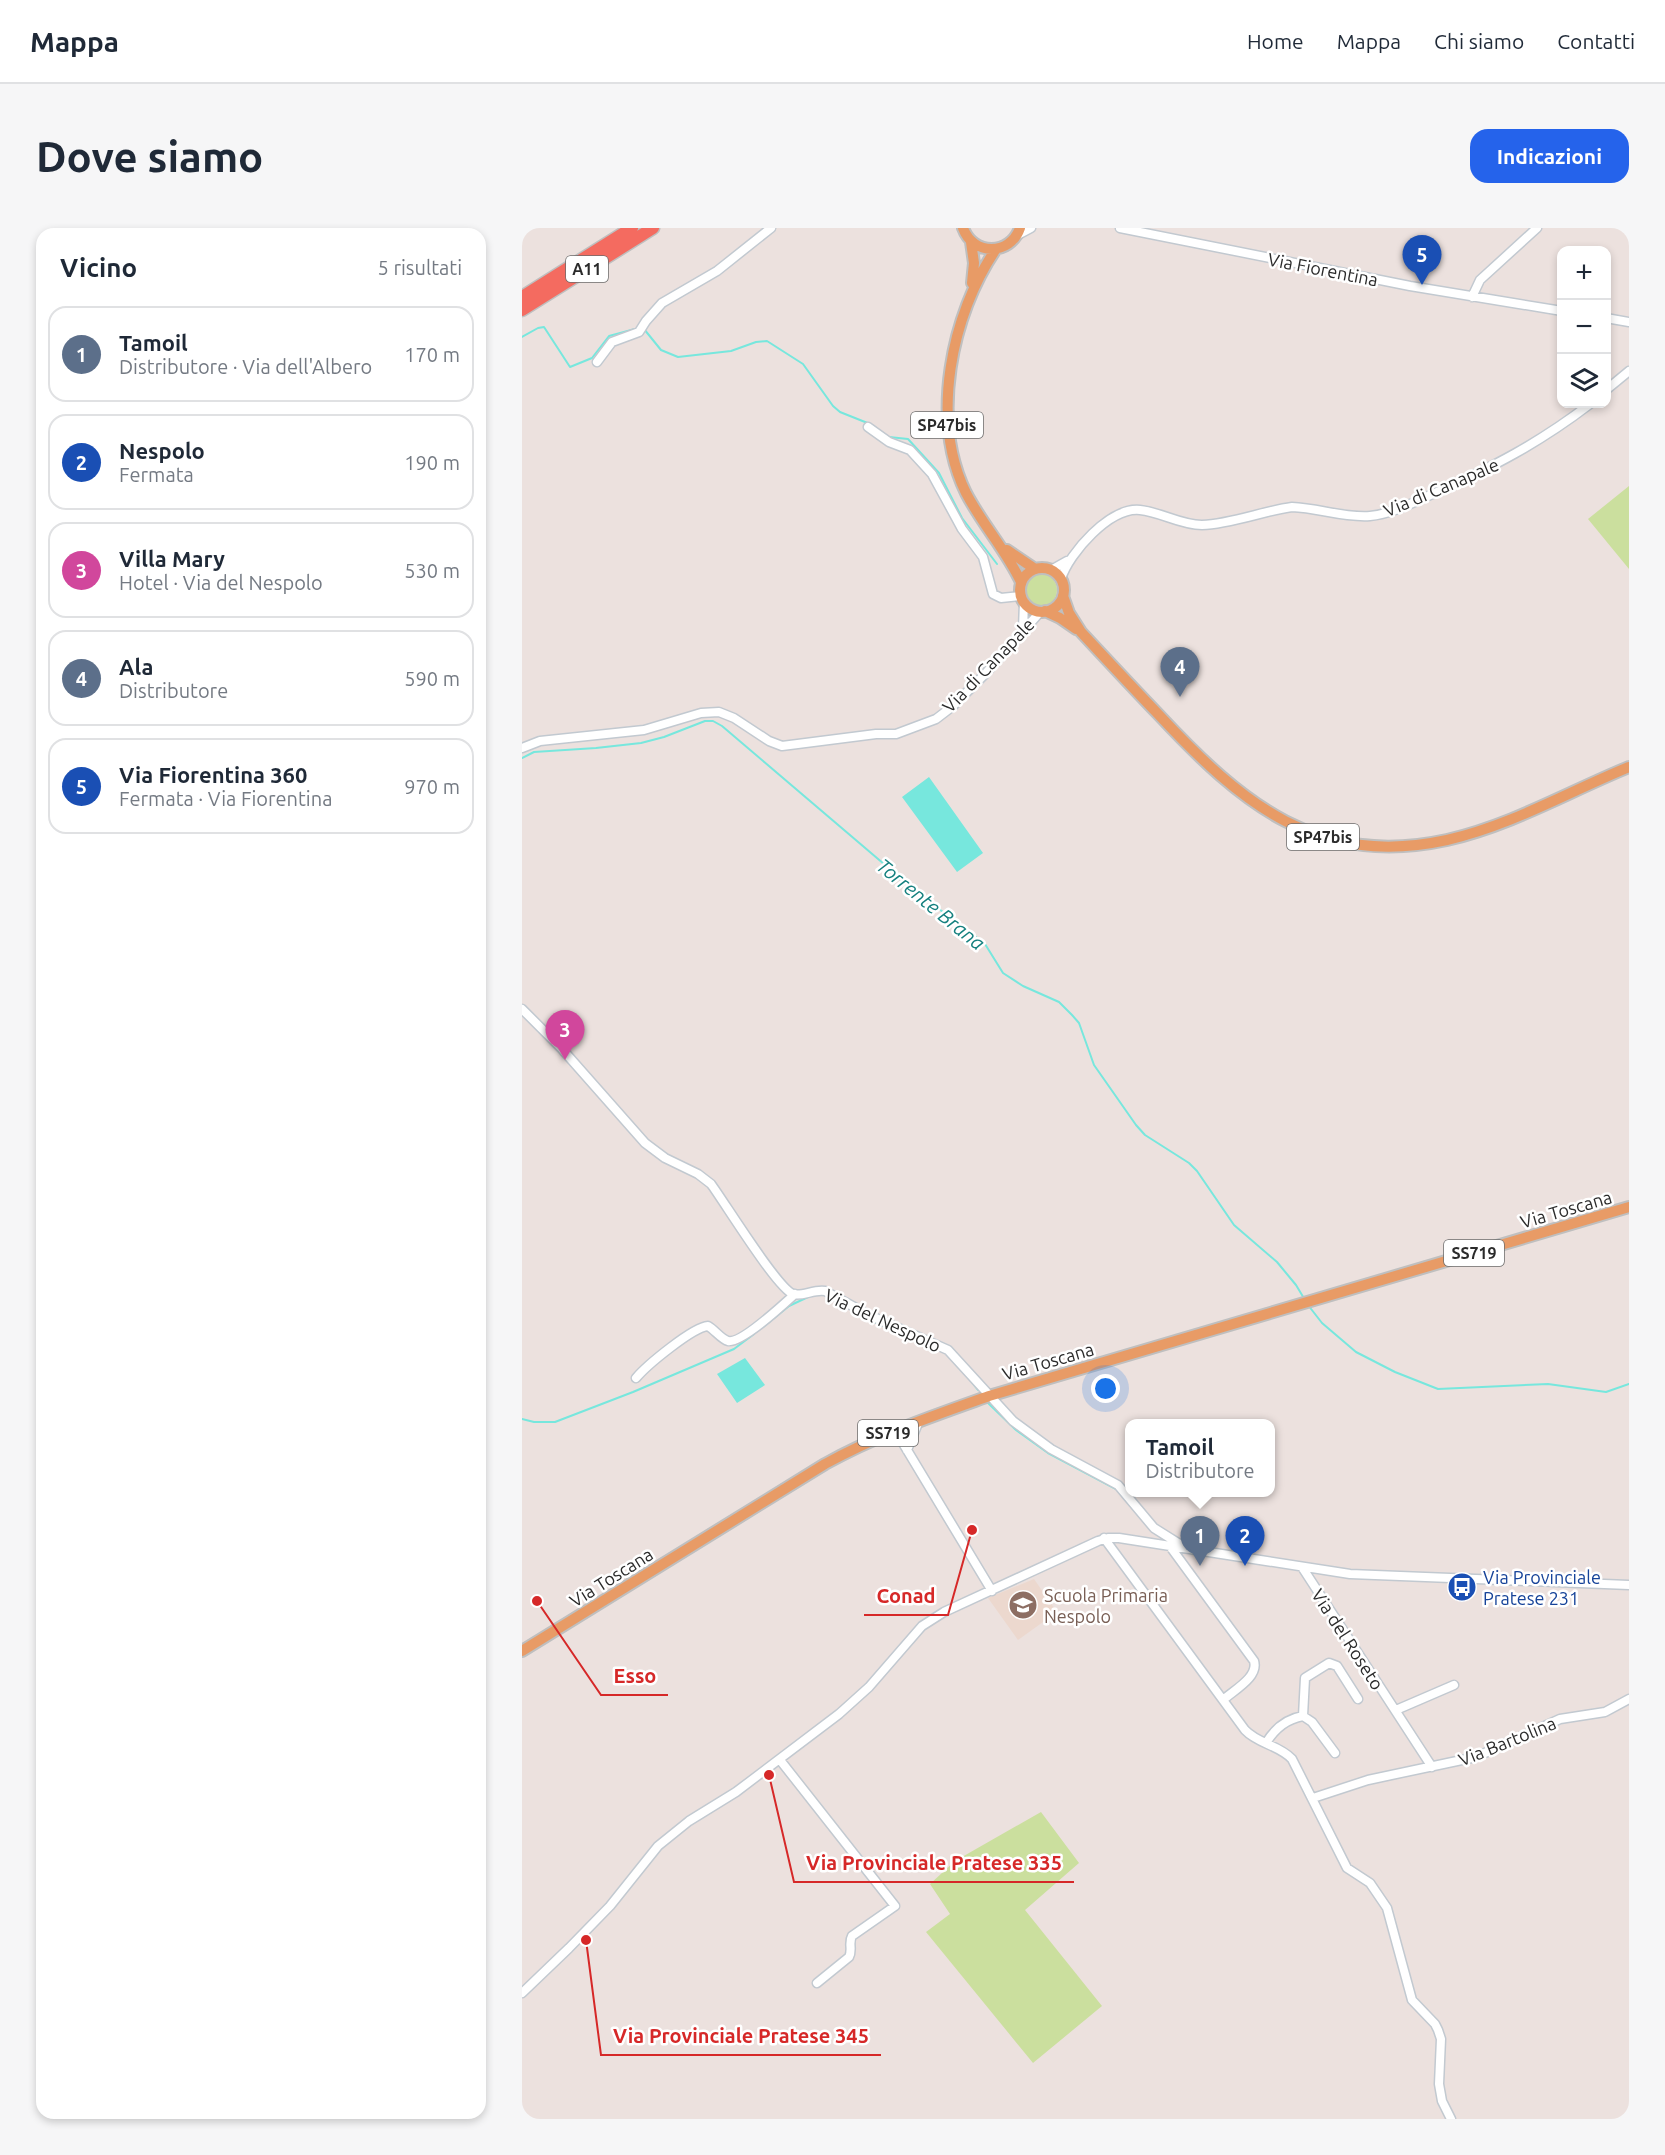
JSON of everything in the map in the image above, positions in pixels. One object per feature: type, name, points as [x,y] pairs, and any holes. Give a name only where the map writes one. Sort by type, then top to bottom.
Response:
[{"type":"highway","name":"A11","points":[[522,297],[632,228]]},
{"type":"highway","name":"A11","points":[[522,310],[653,228]]},
{"type":"main road","points":[[963,228],[971,242],[980,248],[996,249],[1006,246],[1018,232]]},
{"type":"main road","name":"SP47bis","points":[[971,242],[974,268],[971,295]]},
{"type":"main road","name":"SP47bis","points":[[996,249],[971,295],[952,364],[947,424],[954,463],[981,518],[1000,544],[1021,582],[1022,599],[1031,609],[1060,618],[1081,632]]},
{"type":"main road","name":"SP47bis","points":[[1000,544],[1035,569]]},
{"type":"main road","points":[[1021,582],[1026,574],[1043,568],[1051,570],[1061,579]]},
{"type":"main road","name":"SP47bis","points":[[1061,579],[1064,589],[1063,596],[1069,613],[1081,632],[1189,747],[1236,789],[1275,817],[1314,835],[1339,842],[1386,846],[1448,840],[1522,816],[1629,767]]},
{"type":"main road","points":[[1043,611],[1056,606],[1063,596]]},
{"type":"main road","name":"Via Toscana","points":[[522,1651],[825,1464],[895,1430],[989,1396],[1629,1207]]},
{"type":"street","points":[[597,362],[612,342],[642,328],[660,305],[717,271],[771,228]]},
{"type":"street","points":[[1018,232],[1031,228]]},
{"type":"street","name":"Via Fiorentina","points":[[1120,228],[1472,297],[1557,310]]},
{"type":"street","points":[[1472,297],[1480,280],[1537,228]]},
{"type":"street","points":[[1611,319],[1629,322]]},
{"type":"street","points":[[1611,386],[1629,371]]},
{"type":"street","name":"Via di Canapale","points":[[1061,579],[1070,559],[1118,513],[1132,510],[1150,512],[1199,525],[1292,507],[1304,507],[1343,516],[1386,513],[1456,484],[1521,451],[1584,408]]},
{"type":"street","points":[[868,427],[888,442],[910,450],[932,474],[962,529],[983,557],[993,594],[1001,598],[1022,599],[1023,630]]},
{"type":"street","points":[[1051,570],[1070,559]]},
{"type":"street","name":"Via di Canapale","points":[[522,748],[540,741],[644,730],[701,713],[719,712],[734,718],[769,741],[782,746],[903,733],[936,719],[953,706],[1043,611]]},
{"type":"street","points":[[522,1009],[562,1049],[645,1143],[665,1158],[698,1174],[711,1184],[769,1268],[784,1287],[795,1294],[753,1329],[733,1341],[726,1340],[708,1326],[698,1329],[649,1365],[636,1378]]},
{"type":"street","name":"Via del Nespolo","points":[[795,1294],[814,1290],[825,1291],[869,1315],[942,1346],[959,1360],[1007,1416],[1038,1440],[1118,1485],[1125,1493]]},
{"type":"street","points":[[907,1450],[919,1421]]},
{"type":"street","points":[[895,1430],[992,1591]]},
{"type":"street","name":"Via del Nespolo","points":[[1128,1497],[1154,1528],[1184,1546]]},
{"type":"street","points":[[1104,1538],[1247,1733],[1284,1751],[1292,1759],[1347,1868],[1370,1883],[1387,1908],[1412,2000],[1435,2024],[1441,2039],[1439,2084],[1442,2101],[1451,2119]]},
{"type":"street","points":[[522,1993],[610,1906],[663,1841],[689,1821],[736,1792],[839,1714],[868,1687],[922,1626],[944,1612],[1104,1538],[1184,1546],[1350,1574],[1629,1585]]},
{"type":"street","points":[[1169,1545],[1254,1661],[1256,1668],[1253,1675],[1223,1700]]},
{"type":"street","name":"Via del Roseto","points":[[1302,1567],[1432,1767]]},
{"type":"street","points":[[1303,1716],[1305,1678],[1329,1663],[1333,1663],[1340,1670],[1359,1699]]},
{"type":"street","points":[[1396,1710],[1454,1685]]},
{"type":"street","name":"Via Bartolina","points":[[1313,1798],[1356,1783],[1476,1757],[1560,1719],[1605,1712],[1629,1699]]},
{"type":"street","points":[[1266,1743],[1279,1726],[1292,1718],[1303,1716],[1312,1722],[1335,1753]]},
{"type":"street","points":[[780,1760],[895,1906],[852,1936],[849,1957],[817,1983]]},
{"type":"shaded area","name":"Scuola Primaria Nespolo","points":[[1034,1579],[1057,1612],[1018,1640],[988,1598]]},
{"type":"green space","points":[[1629,486],[1629,569],[1588,519]]},
{"type":"green space","points":[[1041,574],[1052,579],[1057,590],[1052,601],[1041,606],[1030,601],[1025,590],[1030,579]]},
{"type":"green space","points":[[1041,1812],[1079,1863],[1025,1910],[1102,2006],[1033,2063],[926,1932],[950,1914],[930,1884],[955,1861]]},
{"type":"water","points":[[929,777],[983,853],[957,872],[902,797]]},
{"type":"water","points":[[745,1358],[765,1385],[737,1403],[717,1374]]},
{"type":"waterway","points":[[522,337],[544,327],[570,367],[592,358],[609,336],[635,329]]},
{"type":"waterway","points":[[644,329],[661,350],[678,357],[731,351],[756,342],[767,341],[803,364],[833,406],[840,412],[870,424]]},
{"type":"waterway","points":[[889,437],[908,439],[939,473],[962,518],[997,564]]},
{"type":"waterway","name":"Torrente Brana","points":[[522,758],[534,752],[641,743],[664,737],[705,721],[713,721],[722,726],[897,877],[985,944],[1003,973],[1023,986],[1059,1002],[1079,1023],[1094,1065],[1136,1125],[1145,1135],[1189,1163],[1197,1171],[1234,1225],[1277,1262],[1305,1300]]},
{"type":"waterway","points":[[763,1327],[789,1306],[808,1297]]},
{"type":"waterway","name":"Torrente Brana","points":[[1308,1305],[1322,1323],[1356,1352],[1395,1372],[1438,1389],[1548,1384],[1606,1392],[1629,1384]]},
{"type":"waterway","points":[[870,1320],[903,1335]]},
{"type":"waterway","points":[[522,1419],[534,1422],[555,1422],[734,1349],[754,1334]]},
{"type":"waterway","points":[[967,1376],[978,1390]]},
{"type":"waterway","points":[[988,1403],[1016,1430],[1048,1453],[1116,1489]]},
{"type":"place","name":"Via Fiorentina 360","points":[[1422,285]]},
{"type":"place","name":"Ala","points":[[1180,697]]},
{"type":"place","name":"Villa Mary","points":[[565,1060]]},
{"type":"place","name":"Conad","points":[[972,1530]]},
{"type":"place","name":"Tamoil","points":[[1200,1566]]},
{"type":"place","name":"Nespolo","points":[[1245,1566]]},
{"type":"place","name":"Via Provinciale Pratese 231","points":[[1462,1587]]},
{"type":"place","name":"Esso","points":[[537,1601]]},
{"type":"place","name":"Scuola Primaria Nespolo","points":[[1023,1605]]},
{"type":"place","name":"Via Provinciale Pratese 335","points":[[769,1775]]},
{"type":"place","name":"Via Provinciale Pratese 345","points":[[586,1940]]}]
